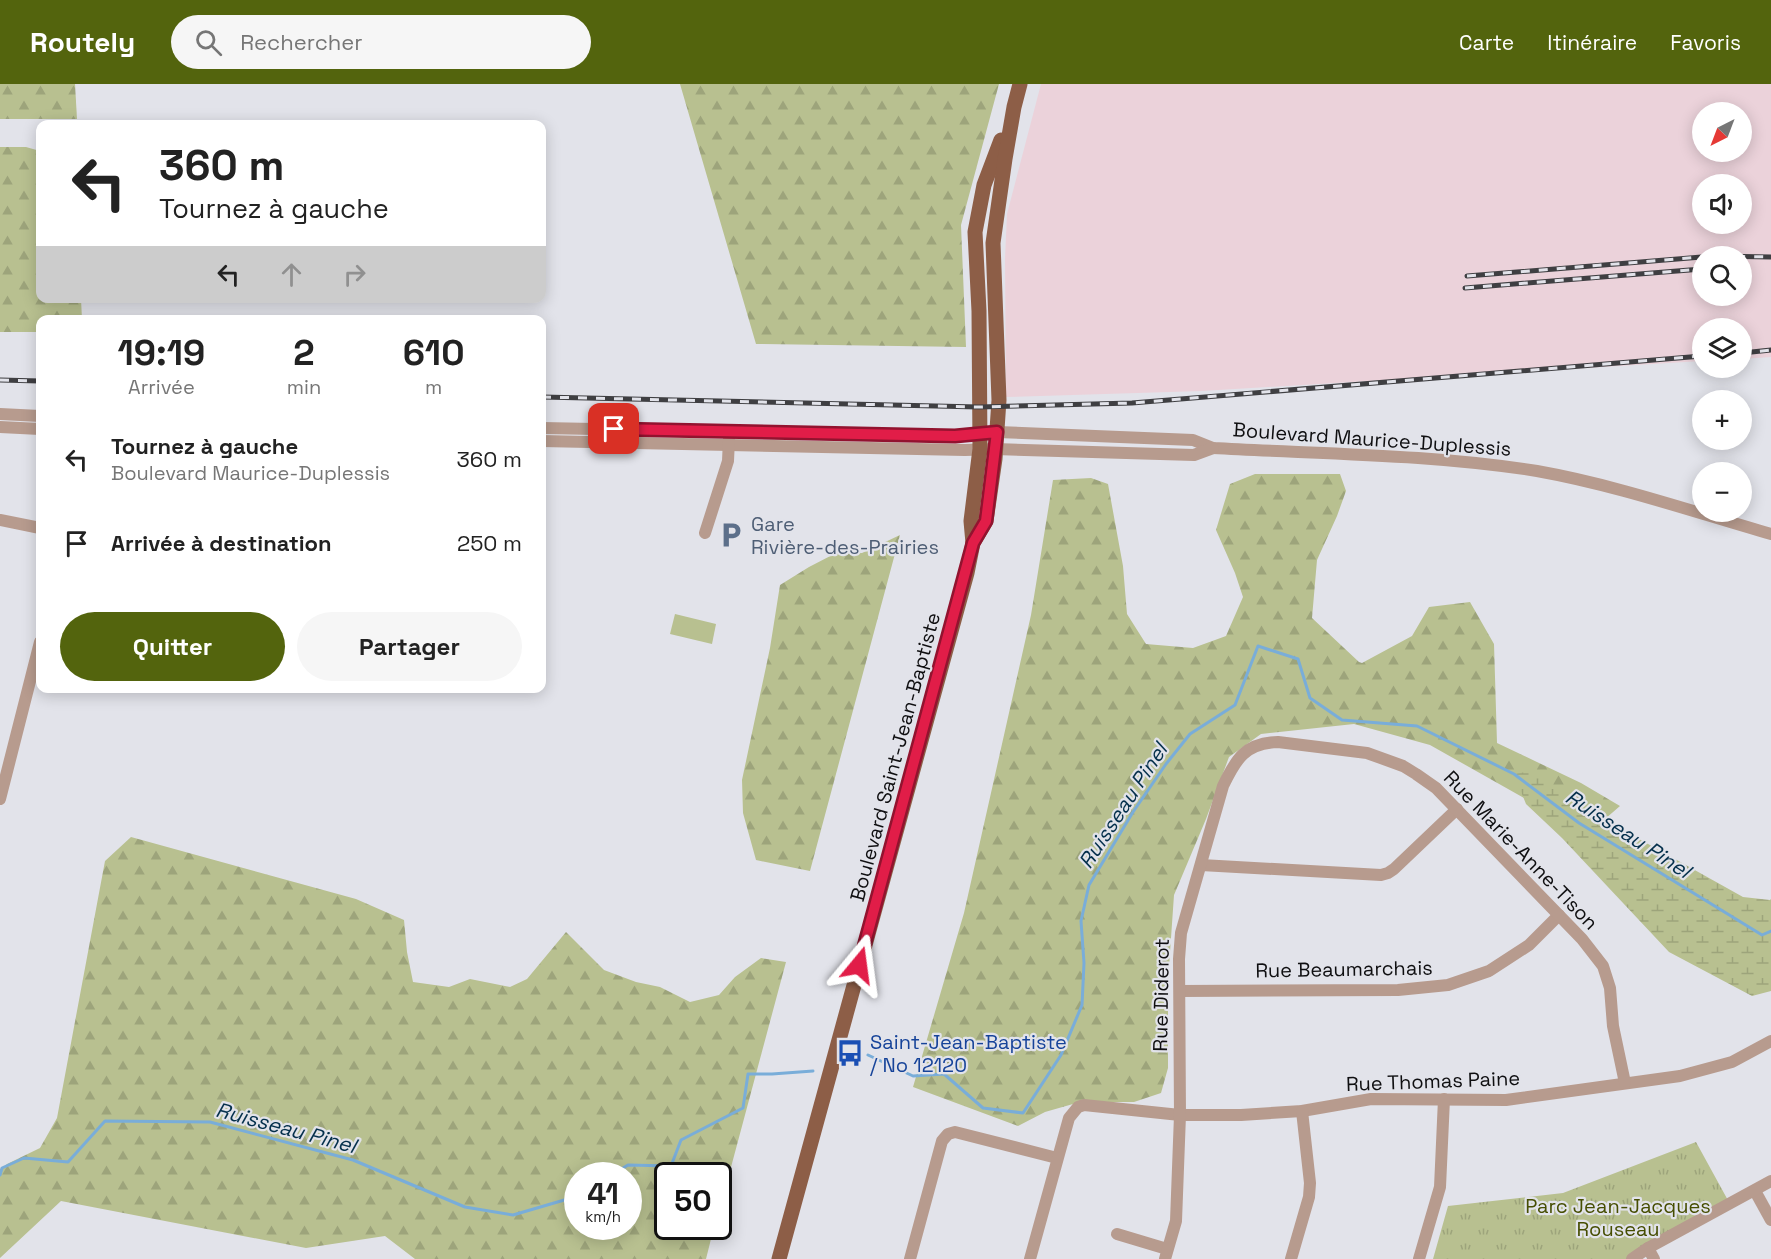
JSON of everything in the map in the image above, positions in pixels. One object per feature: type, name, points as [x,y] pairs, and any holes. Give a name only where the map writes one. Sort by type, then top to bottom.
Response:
[{"type":"main road","name":"Boulevard Saint-Jean-Baptiste","points":[[973,543],[986,521],[996,449],[999,400],[993,243],[996,212],[1020,84]]},
{"type":"main road","name":"Boulevard Saint-Jean-Baptiste","points":[[779,1259],[973,543],[972,521],[980,449],[975,232],[984,185],[1014,107]]},
{"type":"street","points":[[0,414],[36,416]]},
{"type":"street","points":[[0,428],[36,429]]},
{"type":"street","name":"Boulevard Maurice-Duplessis","points":[[546,428],[955,436],[997,432],[1193,440],[1214,448],[1429,459],[1503,466],[1595,484],[1771,534]]},
{"type":"street","points":[[705,533],[728,461],[729,431]]},
{"type":"street","name":"Boulevard Maurice-Duplessis","points":[[546,441],[1194,455],[1214,448]]},
{"type":"street","points":[[0,520],[36,527]]},
{"type":"street","points":[[0,799],[36,658]]},
{"type":"street","name":"Rue Marie-Anne-Tison","points":[[1253,747],[1278,742],[1367,753],[1409,770],[1436,788],[1582,939],[1603,966],[1610,988],[1613,1026],[1625,1083]]},
{"type":"street","name":"Rue Diderot","points":[[1166,1254],[1176,1221],[1180,1115],[1181,933],[1223,786],[1234,764],[1253,747]]},
{"type":"street","points":[[1201,865],[1381,875],[1394,869],[1457,809]]},
{"type":"street","name":"Rue Beaumarchais","points":[[1180,990],[1398,990],[1448,985],[1489,971],[1528,945],[1559,915]]},
{"type":"street","name":"Rue Thomas Paine","points":[[1058,1158],[1069,1118],[1078,1107],[1090,1104],[1180,1115],[1241,1115],[1302,1111],[1371,1100],[1506,1100],[1680,1076],[1714,1068],[1749,1054],[1771,1041]]},
{"type":"street","points":[[1419,1259],[1440,1187],[1444,1099]]},
{"type":"street","points":[[1291,1259],[1309,1197],[1310,1183],[1302,1111]]},
{"type":"street","points":[[910,1259],[942,1141],[948,1134],[955,1132],[1058,1158],[1030,1259]]},
{"type":"street","points":[[1632,1259],[1651,1253],[1771,1181]]},
{"type":"street","points":[[1755,1191],[1771,1220]]},
{"type":"street","points":[[1117,1234],[1166,1254]]},
{"type":"shaded area","points":[[1041,84],[1771,84],[1771,357],[1752,358],[1752,318],[1692,318],[1692,362],[1202,391],[1006,397],[1007,214]]},
{"type":"green space","points":[[0,84],[75,84],[77,119],[0,119]]},
{"type":"green space","points":[[680,84],[999,84],[961,225],[966,347],[756,344]]},
{"type":"green space","points":[[0,147],[26,147],[36,150],[36,303],[81,303],[82,315],[36,315],[36,332],[0,332]]},
{"type":"green space","points":[[1255,474],[1340,474],[1346,491],[1317,560],[1312,618],[1359,662],[1362,663],[1412,636],[1429,607],[1470,602],[1494,644],[1497,743],[1581,783],[1620,806],[1590,832],[1430,745],[1354,724],[1261,734],[1229,757],[1174,895],[1168,981],[1168,1068],[1161,1093],[1134,1102],[1080,1102],[1045,1112],[1018,1126],[913,1087],[964,913],[1031,615],[1053,480],[1091,478],[1108,484],[1123,566],[1127,614],[1146,644],[1193,648],[1226,636],[1243,597],[1216,530],[1230,484]]},
{"type":"green space","points":[[900,535],[810,871],[756,860],[743,813],[742,780],[770,648],[780,585],[838,552],[862,553]]},
{"type":"green space","points":[[675,614],[716,624],[712,644],[670,634]]},
{"type":"green space","points":[[1532,771],[1607,821],[1743,897],[1771,899],[1771,991],[1752,996],[1669,952],[1562,838],[1526,804],[1514,774]]},
{"type":"green space","points":[[131,837],[356,899],[404,920],[413,982],[449,987],[470,979],[510,987],[527,979],[566,932],[604,970],[636,982],[660,987],[690,1002],[719,995],[735,977],[761,958],[786,962],[732,1163],[654,1162],[654,1240],[711,1240],[706,1259],[415,1259],[385,1236],[306,1248],[61,1201],[0,1258],[0,1171],[7,1164],[40,1148],[57,1118],[105,861]]},
{"type":"green space","name":"Parc Jean-Jacques Rouseau","points":[[1696,1142],[1730,1204],[1634,1259],[1433,1259],[1448,1206],[1563,1193]]},
{"type":"waterway","name":"Ruisseau Pinel","points":[[868,1055],[913,1076],[944,1074],[983,1108],[1023,1113],[1061,1055],[1082,1005],[1084,963],[1081,921],[1089,885],[1133,812],[1190,734],[1235,705],[1258,646],[1298,659],[1310,698],[1342,720],[1417,726],[1514,774],[1579,823],[1762,935],[1771,931]]},
{"type":"waterway","name":"Ruisseau Pinel","points":[[642,1165],[671,1166],[681,1140],[743,1108],[748,1074],[813,1071]]},
{"type":"waterway","name":"Ruisseau Pinel","points":[[0,1175],[2,1168],[24,1158],[68,1162],[105,1121],[210,1122],[353,1160],[465,1207],[513,1215],[564,1200]]},
{"type":"railway","points":[[1467,276],[1714,256],[1771,257]]},
{"type":"railway","points":[[1465,288],[1692,270]]},
{"type":"railway","points":[[1752,352],[1771,350]]},
{"type":"railway","points":[[546,397],[979,407],[1132,403],[1692,357]]},
{"type":"railway","points":[[0,380],[36,381]]},
{"type":"place","name":"Gare Rivière-des-Prairies","points":[[731,535]]},
{"type":"place","name":"Saint-Jean-Baptiste / No 12120","points":[[850,1053]]},
{"type":"route","points":[[614,429],[955,436],[997,432],[986,521],[973,543],[967,573],[859,965]]}]
